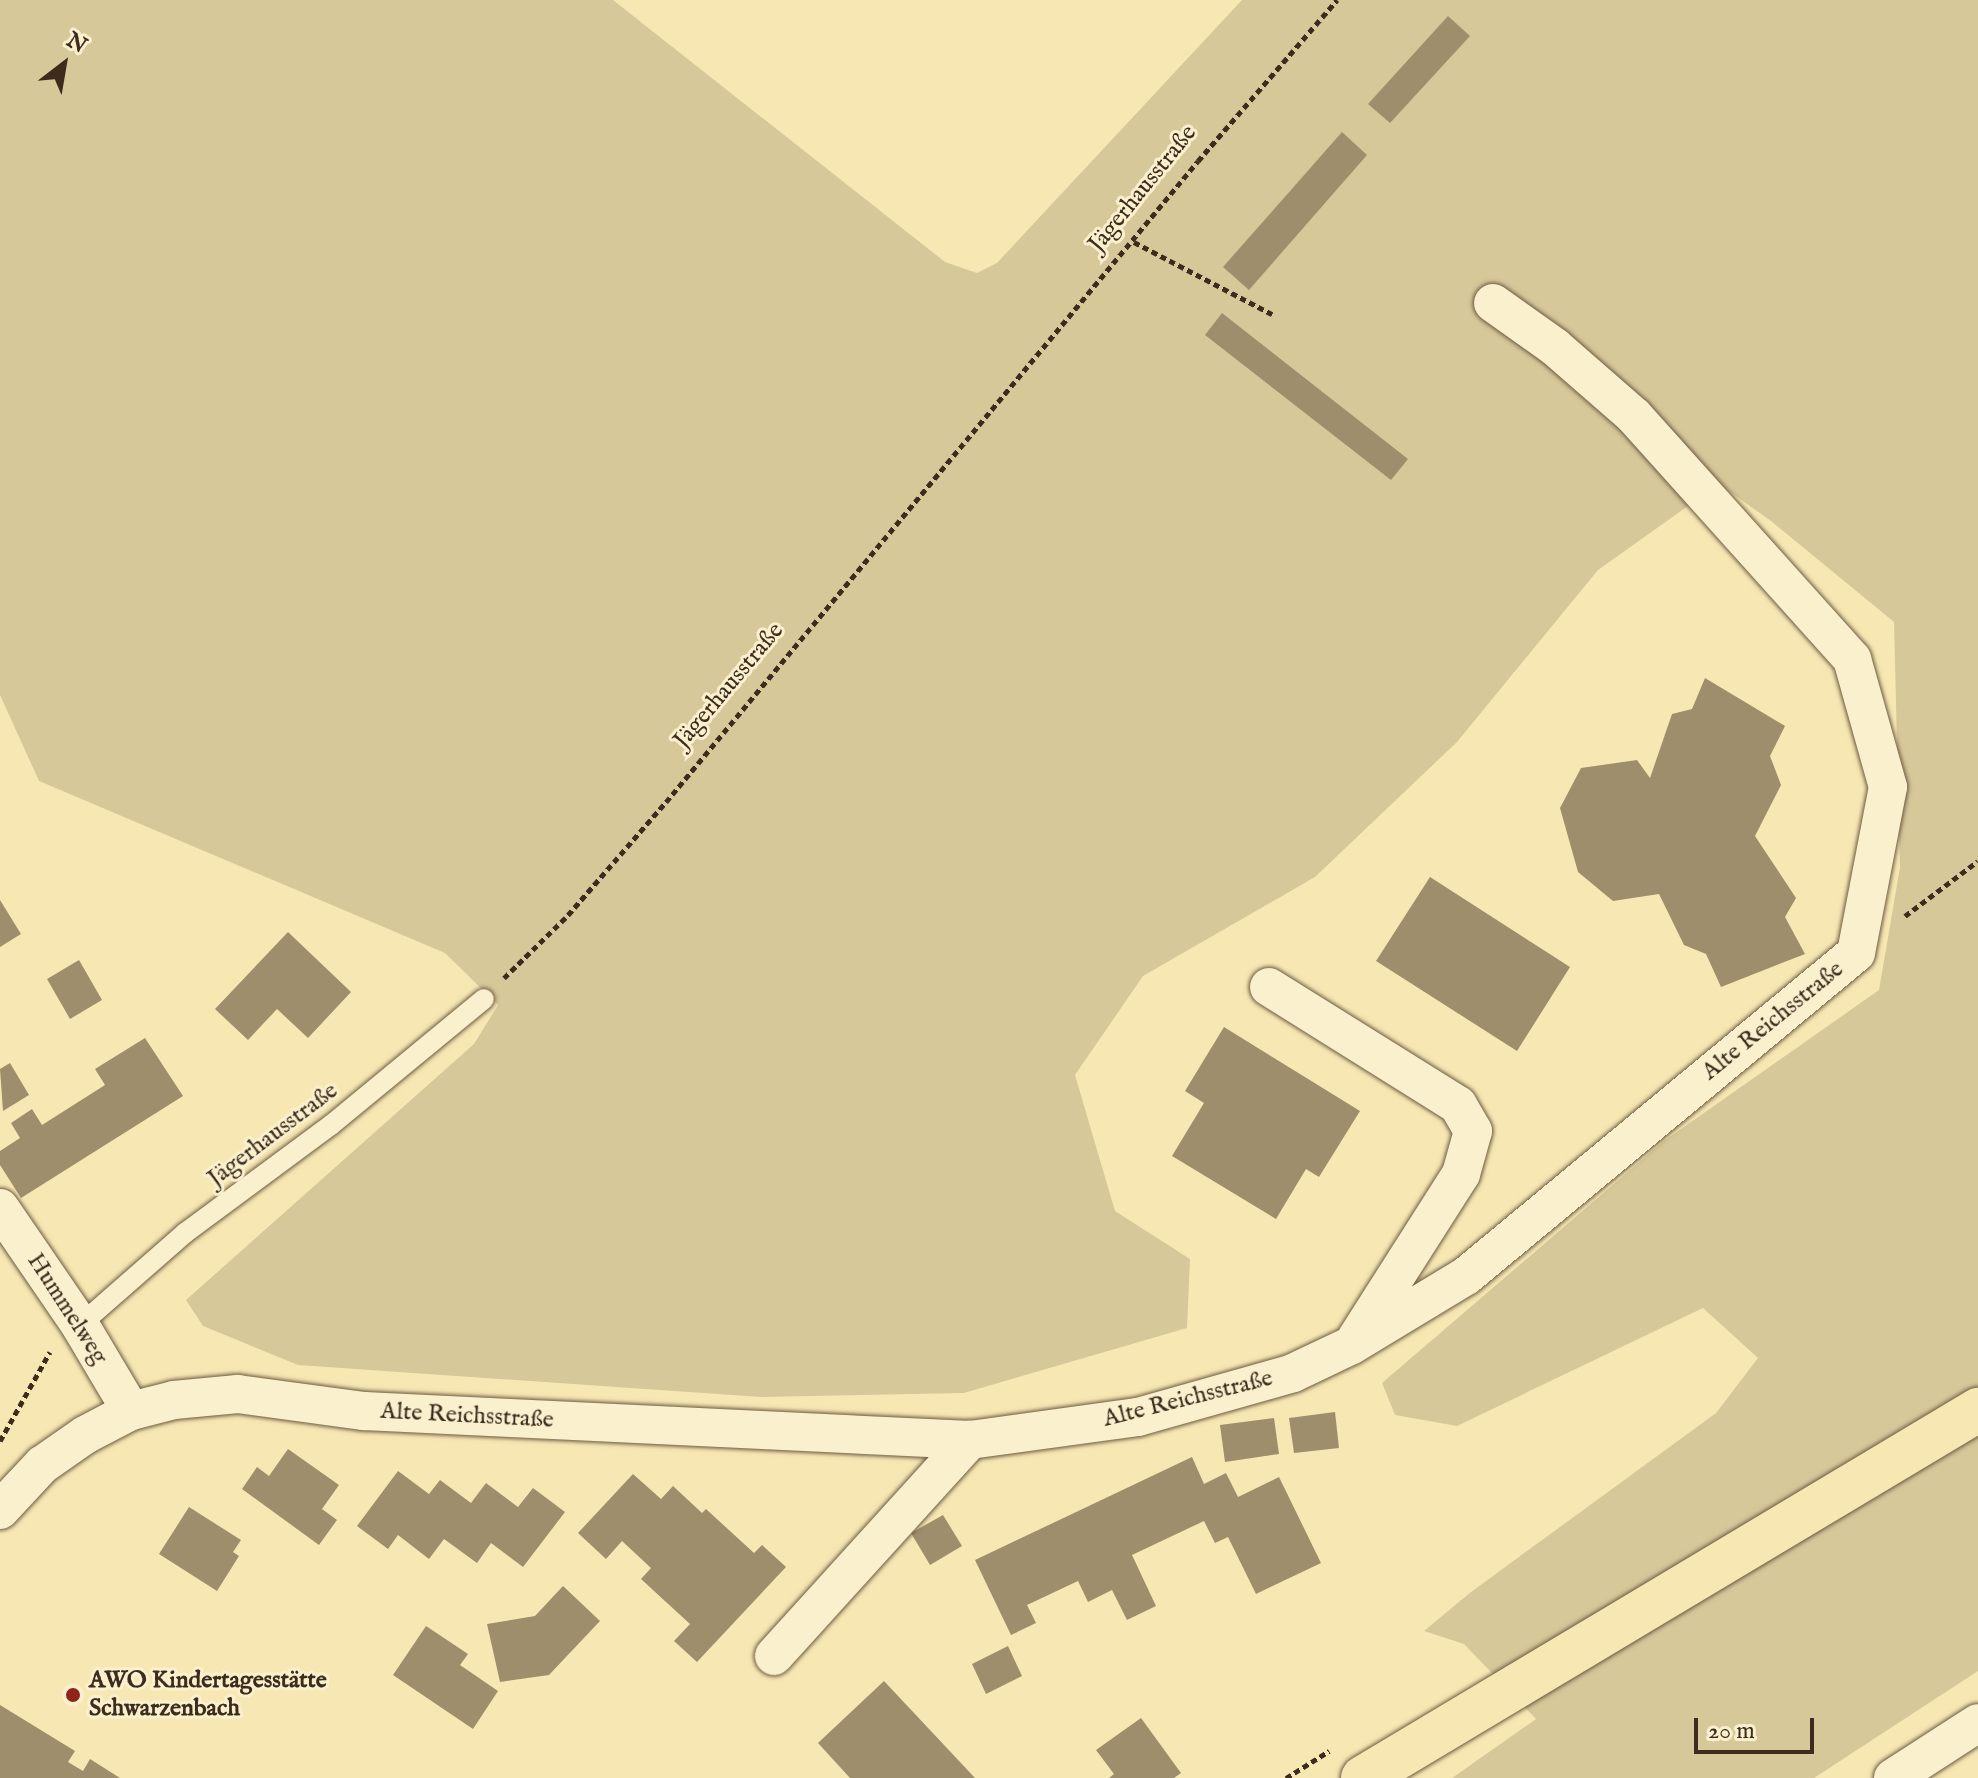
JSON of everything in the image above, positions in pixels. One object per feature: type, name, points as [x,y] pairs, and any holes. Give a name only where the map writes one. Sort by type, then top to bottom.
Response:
[{"type":"main road","points":[[1363,1778],[1978,1410]]},
{"type":"street","name":"Alte Reichsstraße","points":[[0,1510],[42,1465],[85,1435],[131,1411],[174,1400],[238,1394],[364,1411],[970,1440],[1138,1417],[1293,1373],[1352,1345],[1466,1276],[1856,953],[1888,787],[1852,659],[1634,416],[1555,347],[1493,303]]},
{"type":"street","points":[[1269,987],[1458,1105],[1473,1131],[1461,1174],[1352,1345]]},
{"type":"street","name":"Hummelweg","points":[[0,1208],[80,1325],[131,1411]]},
{"type":"street","points":[[774,1656],[970,1440]]},
{"type":"street","points":[[1893,1778],[1978,1723]]},
{"type":"lane","name":"Jägerhausstraße","points":[[80,1325],[185,1233],[331,1125],[484,999]]},
{"type":"path","name":"Jägerhausstraße","points":[[484,999],[568,915],[666,802],[1337,0]]},
{"type":"path","points":[[1134,242],[1272,314]]},
{"type":"path","points":[[1856,953],[1978,861]]},
{"type":"path","points":[[0,1441],[52,1348],[80,1325]]},
{"type":"shaded area","points":[[0,0],[613,0],[945,262],[977,273],[997,263],[1242,0],[1978,0],[1978,1671],[1814,1778],[1452,1778],[1536,1719],[1464,1644],[1424,1631],[1471,1592],[1716,1413],[1758,1358],[1703,1308],[1457,1426],[1395,1415],[1382,1383],[1664,1141],[1879,990],[1900,867],[1894,622],[1771,521],[1719,484],[1598,570],[1457,742],[1315,877],[1143,976],[1075,1075],[1115,1211],[1190,1259],[1187,1328],[964,1393],[761,1397],[298,1365],[203,1326],[186,1300],[474,1044],[498,1005],[445,953],[39,781],[0,695]]},
{"type":"building","points":[[1448,16],[1470,36],[1390,123],[1368,104]]},
{"type":"building","points":[[1342,132],[1367,155],[1249,290],[1223,267]]},
{"type":"building","points":[[1222,313],[1408,459],[1391,480],[1205,335]]},
{"type":"building","points":[[1705,678],[1785,726],[1770,756],[1781,785],[1755,836],[1796,898],[1785,917],[1805,954],[1721,987],[1706,954],[1684,945],[1659,894],[1613,901],[1578,872],[1560,808],[1581,768],[1637,760],[1650,778],[1672,714],[1692,709]]},
{"type":"building","points":[[1430,877],[1570,967],[1517,1051],[1376,961]]},
{"type":"building","points":[[0,900],[21,934],[0,947]]},
{"type":"building","points":[[288,932],[351,992],[308,1038],[277,1009],[248,1040],[215,1009]]},
{"type":"building","points":[[79,960],[102,1000],[70,1019],[47,979]]},
{"type":"building","points":[[1224,1027],[1360,1111],[1319,1177],[1306,1169],[1276,1219],[1172,1156],[1204,1103],[1185,1091]]},
{"type":"building","points":[[145,1038],[183,1096],[21,1198],[0,1165],[0,1151],[20,1138],[11,1123],[32,1109],[42,1125],[105,1085],[95,1069]]},
{"type":"building","points":[[10,1063],[29,1095],[3,1111],[0,1069]]},
{"type":"building","points":[[1335,1412],[1339,1448],[1294,1453],[1289,1418]]},
{"type":"building","points":[[1274,1418],[1279,1454],[1225,1462],[1220,1425]]},
{"type":"building","points":[[288,1449],[339,1485],[322,1509],[337,1520],[319,1545],[242,1489],[257,1467],[269,1476]]},
{"type":"building","points":[[1192,1457],[1204,1484],[1226,1473],[1238,1497],[1279,1477],[1321,1563],[1256,1594],[1228,1537],[1215,1543],[1204,1521],[1132,1555],[1156,1606],[1127,1620],[1112,1590],[1088,1602],[1078,1581],[1027,1605],[1036,1623],[1011,1635],[975,1560]]},
{"type":"building","points":[[398,1471],[429,1494],[440,1480],[471,1503],[486,1483],[518,1507],[533,1488],[565,1512],[523,1567],[491,1543],[477,1563],[444,1539],[429,1559],[398,1535],[388,1549],[357,1526]]},
{"type":"building","points":[[633,1474],[661,1499],[673,1486],[702,1513],[706,1509],[754,1553],[762,1545],[786,1567],[697,1662],[674,1641],[690,1624],[641,1579],[651,1568],[622,1541],[606,1559],[578,1533]]},
{"type":"building","points":[[189,1507],[241,1540],[233,1552],[239,1556],[217,1591],[159,1554]]},
{"type":"building","points":[[943,1515],[962,1546],[930,1565],[911,1533]]},
{"type":"building","points":[[563,1586],[600,1621],[549,1675],[500,1682],[487,1624],[535,1616]]},
{"type":"building","points":[[426,1626],[468,1654],[460,1665],[498,1691],[473,1729],[393,1675]]},
{"type":"building","points":[[1008,1646],[1022,1676],[986,1694],[972,1664]]},
{"type":"building","points":[[884,1681],[975,1778],[850,1778],[818,1743]]},
{"type":"building","points":[[0,1705],[75,1751],[68,1762],[83,1771],[90,1759],[120,1778],[0,1778]]},
{"type":"building","points":[[1141,1718],[1181,1773],[1174,1778],[1109,1778],[1114,1774],[1096,1750]]},
{"type":"place","name":"AWO Kindertagesstätte Schwarzenbach","points":[[73,1695]]}]
